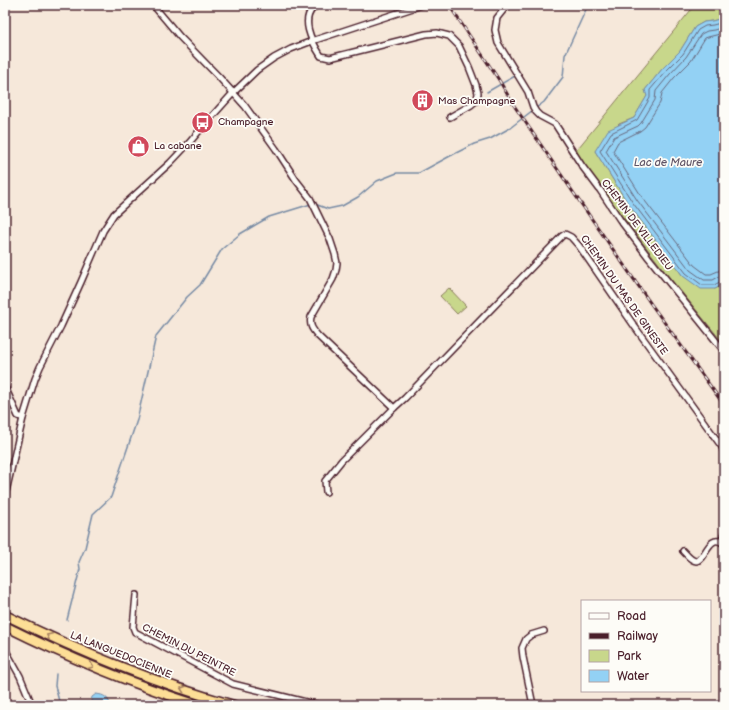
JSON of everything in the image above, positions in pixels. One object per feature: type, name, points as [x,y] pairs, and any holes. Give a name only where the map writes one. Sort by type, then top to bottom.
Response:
[{"type":"highway","name":"LA LANGUEDOCIENNE","points":[[5,615],[66,644],[119,666],[168,684],[234,705]]},
{"type":"highway","name":"LA LANGUEDOCIENNE","points":[[5,626],[98,669],[198,705]]},
{"type":"street","points":[[153,5],[180,37],[234,92],[310,198],[330,239],[337,262],[333,279],[311,317],[311,326],[318,336],[394,408],[330,474],[326,480],[326,492]]},
{"type":"street","points":[[317,5],[313,8],[309,15],[308,25],[312,41],[321,56],[330,58],[426,34],[437,33],[449,36],[459,46],[469,67],[478,93],[477,100],[450,117]]},
{"type":"street","points":[[5,496],[23,418],[31,390],[40,367],[61,326],[107,224],[117,210],[170,163],[234,92],[257,70],[274,58],[291,49],[312,41],[422,5]]},
{"type":"street","name":"CHEMIN DE VILLEDIEU","points":[[509,5],[497,18],[495,30],[498,43],[528,92],[534,110],[540,116],[555,124],[620,220],[724,351]]},
{"type":"street","name":"CHEMIN DU MAS DE GINESTE","points":[[394,408],[565,234],[571,237],[579,246],[724,452]]},
{"type":"street","points":[[5,387],[18,416],[23,418]]},
{"type":"street","points":[[683,551],[692,560],[699,560],[713,542],[718,541],[723,543],[724,534]]},
{"type":"street","name":"CHEMIN DU PEINTRE","points":[[136,596],[135,632],[233,684],[318,705]]},
{"type":"street","points":[[533,705],[522,648],[526,639],[531,635],[544,631]]},
{"type":"street","points":[[5,649],[20,676],[32,705]]},
{"type":"green space","points":[[695,5],[724,5],[724,19],[704,22],[695,27],[680,51],[663,68],[645,90],[647,96],[634,118],[619,124],[595,151],[629,205],[683,276],[715,289],[724,284],[724,344],[666,273],[574,153]]},
{"type":"green space","points":[[449,288],[466,306],[457,314],[440,296]]},
{"type":"water","name":"Lac de Maure","points":[[723,18],[724,284],[715,289],[701,289],[683,276],[629,205],[595,151],[608,130],[634,118],[647,96],[645,90],[663,68],[680,51],[695,27],[704,22]]},
{"type":"water","points":[[96,694],[105,697],[111,705],[91,705],[92,697]]},
{"type":"waterway","points":[[536,108],[544,102],[563,77],[565,55],[588,5]]},
{"type":"waterway","points":[[487,92],[515,76]]},
{"type":"waterway","points":[[315,204],[328,209],[342,206],[358,197],[377,181],[397,173],[419,173],[474,144],[490,139],[510,128],[533,110]]},
{"type":"waterway","points":[[67,620],[80,569],[79,562],[85,548],[93,514],[111,497],[137,420],[156,336],[187,297],[200,285],[222,249],[240,234],[269,217],[311,204]]},
{"type":"waterway","points":[[56,674],[55,686],[60,705]]},
{"type":"railway","points":[[449,5],[499,80],[513,104],[573,192],[724,405]]},
{"type":"place","name":"Mas Champagne","points":[[422,101]]},
{"type":"place","name":"Champagne","points":[[203,122]]},
{"type":"place","name":"La cabane","points":[[138,146]]}]
